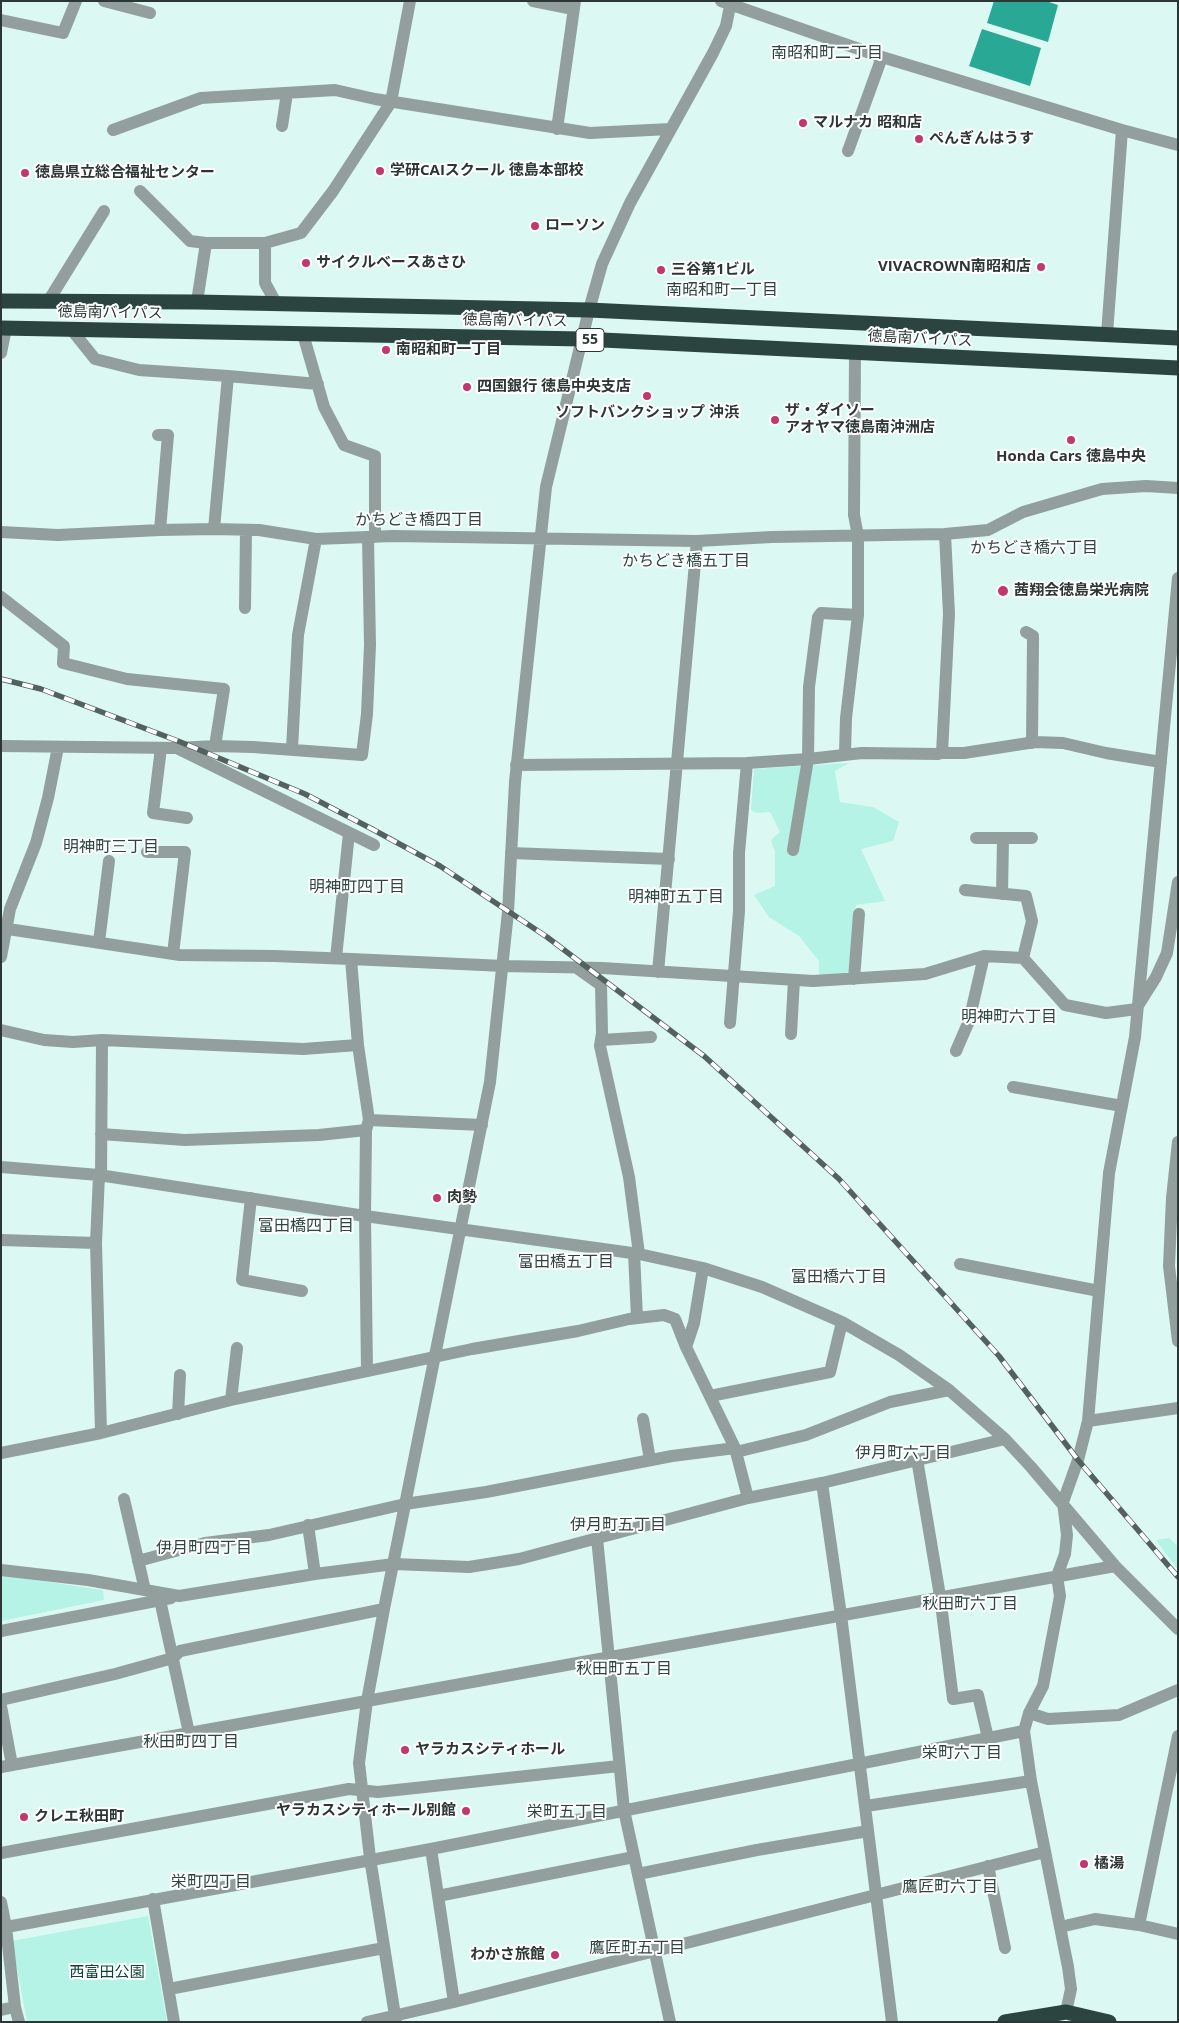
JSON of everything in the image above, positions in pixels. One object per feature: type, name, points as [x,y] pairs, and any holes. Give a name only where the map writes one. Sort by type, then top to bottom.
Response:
[{"type":"highway","name":"徳島南バイパス","points":[[1,301],[276,303],[589,310],[1178,338]]},
{"type":"highway","name":"徳島南バイパス","points":[[4,328],[582,339],[855,354],[1178,368]]},
{"type":"highway","points":[[1005,2022],[1032,2016],[1066,2012],[1109,2022]]},
{"type":"street","points":[[1,20],[63,33],[76,1]]},
{"type":"street","points":[[104,1],[150,13]]},
{"type":"street","points":[[140,190],[190,241],[206,243],[266,243],[301,233],[334,191],[391,102],[410,1]]},
{"type":"street","points":[[533,1],[574,5],[556,129]]},
{"type":"street","points":[[395,2019],[370,1858],[359,1763],[367,1701],[384,1609],[462,1229],[490,1082],[504,966],[516,765],[546,487],[602,264],[630,203],[726,26],[727,2],[882,57],[1122,130],[1178,145]]},
{"type":"street","points":[[848,151],[882,57]]},
{"type":"street","points":[[113,130],[201,98],[335,90],[391,102],[590,133],[670,128]]},
{"type":"street","points":[[282,126],[287,93]]},
{"type":"street","points":[[1107,334],[1122,130]]},
{"type":"street","points":[[49,300],[104,211]]},
{"type":"street","points":[[197,302],[206,243]]},
{"type":"street","points":[[266,243],[265,283],[276,303]]},
{"type":"street","points":[[1,353],[4,328]]},
{"type":"street","points":[[71,329],[95,359],[139,370],[318,384]]},
{"type":"street","points":[[1,746],[177,748],[215,746],[292,749],[362,755],[370,645],[371,538],[375,456],[344,445],[324,407],[303,334]]},
{"type":"street","points":[[845,754],[846,718],[858,615],[858,536],[854,515],[855,354]]},
{"type":"street","points":[[214,529],[228,376]]},
{"type":"street","points":[[158,435],[168,435],[160,530]]},
{"type":"street","points":[[1,532],[58,535],[214,529],[246,530],[316,539],[393,536],[697,541],[772,537],[945,534],[988,530],[1023,512],[1102,489],[1146,486],[1178,488]]},
{"type":"street","points":[[244,608],[246,530]]},
{"type":"street","points":[[942,753],[949,614],[945,534]]},
{"type":"street","points":[[292,749],[298,635],[316,539]]},
{"type":"street","points":[[658,972],[697,541]]},
{"type":"street","points":[[1066,2012],[1071,1989],[1068,1967],[1030,1782],[1024,1731],[1029,1713],[1043,1686],[1060,1596],[1056,1576],[1065,1554],[1067,1535],[1063,1502],[1078,1460],[1088,1421],[1110,1173],[1135,1037],[1178,578]]},
{"type":"street","points":[[1,597],[64,646],[63,663],[127,679],[224,688],[215,746]]},
{"type":"street","points":[[793,850],[808,759],[808,687],[818,617],[821,613],[858,615]]},
{"type":"street","points":[[1026,632],[1033,636],[1032,743]]},
{"type":"street","points":[[516,765],[676,764],[808,759],[845,754],[964,753],[1032,743],[1063,743],[1106,753],[1160,762]]},
{"type":"street","points":[[1,957],[8,929],[10,909],[36,843],[48,798],[58,747]]},
{"type":"street","points":[[161,748],[153,813],[187,818]]},
{"type":"street","points":[[177,748],[374,845]]},
{"type":"street","points":[[730,1023],[739,911],[739,853],[747,762]]},
{"type":"street","points":[[336,958],[349,832]]},
{"type":"street","points":[[976,838],[1032,838]]},
{"type":"street","points":[[1002,894],[1003,839]]},
{"type":"street","points":[[147,852],[185,852],[173,954]]},
{"type":"street","points":[[511,853],[669,859]]},
{"type":"street","points":[[99,942],[109,861]]},
{"type":"street","points":[[8,929],[173,954],[336,958],[577,968],[794,980],[854,979],[925,974],[984,956],[1024,958],[1065,1005],[1106,1013],[1138,1007],[1172,952],[1178,882]]},
{"type":"street","points":[[965,890],[1026,896],[1032,921],[1024,958]]},
{"type":"street","points":[[854,979],[859,914]]},
{"type":"street","points":[[956,1051],[969,1021],[984,956]]},
{"type":"street","points":[[352,959],[358,1045],[368,1125],[365,1216],[366,1371]]},
{"type":"street","points":[[577,968],[601,985],[600,1046],[630,1186],[637,1254],[637,1318]]},
{"type":"street","points":[[791,1034],[794,980]]},
{"type":"street","points":[[1,1030],[44,1040],[73,1042],[102,1040],[303,1049],[358,1045]]},
{"type":"street","points":[[601,1040],[651,1037]]},
{"type":"street","points":[[101,1433],[96,1243],[100,1176],[102,1040]]},
{"type":"street","points":[[1013,1087],[1122,1106]]},
{"type":"street","points":[[101,1134],[184,1140],[300,1136],[368,1125],[482,1125]]},
{"type":"street","points":[[1178,1142],[1168,1266],[1178,1341]]},
{"type":"street","points":[[1,1167],[100,1176],[637,1254],[703,1268],[762,1287],[842,1322],[899,1354],[949,1390],[1005,1439],[1063,1502],[1115,1566],[1178,1629]]},
{"type":"street","points":[[251,1198],[242,1280],[302,1291]]},
{"type":"street","points":[[1,1240],[96,1243]]},
{"type":"street","points":[[960,1264],[1099,1291]]},
{"type":"street","points":[[686,1347],[694,1323],[703,1268]]},
{"type":"street","points":[[1,1453],[101,1433],[231,1400],[366,1371],[472,1349],[578,1331],[637,1318],[664,1315],[675,1319],[686,1347],[736,1450],[748,1498]]},
{"type":"street","points":[[710,1396],[830,1372],[842,1322]]},
{"type":"street","points":[[231,1400],[237,1348]]},
{"type":"street","points":[[178,1414],[180,1375]]},
{"type":"street","points":[[138,1561],[205,1542],[269,1535],[405,1504],[486,1492],[650,1460],[736,1450],[796,1438],[890,1402],[949,1390]]},
{"type":"street","points":[[1088,1421],[1178,1408]]},
{"type":"street","points":[[642,1419],[650,1460]]},
{"type":"street","points":[[1,1631],[179,1596],[315,1574],[394,1564],[469,1567],[519,1559],[748,1498],[822,1483],[1005,1439]]},
{"type":"street","points":[[917,1459],[940,1596],[953,1699],[978,1695],[988,1738]]},
{"type":"street","points":[[822,1483],[842,1615],[892,2022]]},
{"type":"street","points":[[124,1499],[145,1590]]},
{"type":"street","points":[[308,1525],[315,1574]]},
{"type":"street","points":[[597,1538],[624,1810],[670,2022]]},
{"type":"street","points":[[1,1706],[7,1766],[940,1596],[1115,1566]]},
{"type":"street","points":[[1,1570],[88,1580],[179,1596]]},
{"type":"street","points":[[160,1600],[189,1733]]},
{"type":"street","points":[[1,1700],[115,1674],[173,1658],[180,1652],[384,1609]]},
{"type":"street","points":[[1029,1713],[1048,1719],[1119,1715],[1178,1690]]},
{"type":"street","points":[[4,1928],[370,1858],[431,1849],[1024,1731]]},
{"type":"street","points":[[1139,1925],[1178,1736]]},
{"type":"street","points":[[1,1853],[349,1789],[378,1792],[619,1766]]},
{"type":"street","points":[[866,1806],[1030,1782]]},
{"type":"street","points":[[638,1874],[670,1866],[868,1831]]},
{"type":"street","points":[[431,1849],[454,2002]]},
{"type":"street","points":[[367,2022],[395,2019],[655,1950],[1045,1852]]},
{"type":"street","points":[[438,1896],[634,1857]]},
{"type":"street","points":[[988,1866],[1005,1948]]},
{"type":"street","points":[[153,1899],[174,2022]]},
{"type":"street","points":[[1,1902],[15,2007],[19,2022]]},
{"type":"street","points":[[1060,1927],[1095,1919],[1139,1925],[1178,1934]]},
{"type":"street","points":[[168,1988],[384,1948]]},
{"type":"street","points":[[1,2010],[15,2007]]},
{"type":"green space","points":[[849,763],[835,771],[840,802],[873,807],[899,822],[893,841],[861,849],[885,901],[856,905],[850,972],[819,977],[819,961],[799,936],[769,917],[754,895],[775,886],[775,852],[771,840],[780,832],[770,812],[757,813],[751,810],[754,769]]},
{"type":"green space","points":[[1169,1538],[1178,1546],[1178,1570],[1156,1540]]},
{"type":"green space","points":[[1,1575],[103,1590],[104,1600],[1,1621]]},
{"type":"green space","name":"西富田公園","points":[[148,1916],[167,2022],[27,2022],[12,1941]]},
{"type":"shaded area","points":[[994,1],[1046,1],[1058,5],[1048,42],[987,23]]},
{"type":"shaded area","points":[[982,29],[1041,48],[1030,86],[969,66]]},
{"type":"railway","points":[[1,679],[41,689],[178,741],[305,794],[372,829],[440,866],[547,937],[704,1056],[839,1179],[999,1356],[1078,1460],[1178,1577]]},
{"type":"place","name":"マルナカ 昭和店","points":[[803,123]]},
{"type":"place","name":"ぺんぎんはうす","points":[[919,139]]},
{"type":"place","name":"学研CAIスクール 徳島本部校","points":[[380,171]]},
{"type":"place","name":"徳島県立総合福祉センター","points":[[25,173]]},
{"type":"place","name":"ローソン","points":[[535,226]]},
{"type":"place","name":"サイクルベースあさひ","points":[[306,263]]},
{"type":"place","name":"VIVACROWN南昭和店","points":[[1041,267]]},
{"type":"place","name":"三谷第1ビル","points":[[661,270]]},
{"type":"place","name":"南昭和町一丁目","points":[[386,350]]},
{"type":"place","name":"四国銀行 徳島中央支店","points":[[467,387]]},
{"type":"place","name":"ソフトバンクショップ 沖浜","points":[[647,396]]},
{"type":"place","name":"ザ・ダイソー アオヤマ徳島南沖洲店","points":[[775,420]]},
{"type":"place","name":"Honda Cars 徳島中央","points":[[1071,440]]},
{"type":"place","name":"茜翔会徳島栄光病院","points":[[1003,591]]},
{"type":"place","name":"肉勢","points":[[437,1198]]},
{"type":"place","name":"ヤラカスシティホール","points":[[405,1750]]},
{"type":"place","name":"ヤラカスシティホール別館","points":[[466,1811]]},
{"type":"place","name":"クレエ秋田町","points":[[24,1817]]},
{"type":"place","name":"橘湯","points":[[1084,1864]]},
{"type":"place","name":"わかさ旅館","points":[[555,1955]]},
{"type":"district","name":"南昭和町二丁目","points":[[827,53]]},
{"type":"district","name":"南昭和町一丁目","points":[[722,290]]},
{"type":"district","name":"かちどき橋四丁目","points":[[419,520]]},
{"type":"district","name":"かちどき橋六丁目","points":[[1034,548]]},
{"type":"district","name":"かちどき橋五丁目","points":[[686,561]]},
{"type":"district","name":"明神町三丁目","points":[[111,847]]},
{"type":"district","name":"明神町四丁目","points":[[357,887]]},
{"type":"district","name":"明神町五丁目","points":[[676,897]]},
{"type":"district","name":"明神町六丁目","points":[[1009,1017]]},
{"type":"district","name":"富田橋四丁目","points":[[306,1226]]},
{"type":"district","name":"富田橋五丁目","points":[[566,1262]]},
{"type":"district","name":"富田橋六丁目","points":[[839,1277]]},
{"type":"district","name":"伊月町六丁目","points":[[903,1453]]},
{"type":"district","name":"伊月町五丁目","points":[[618,1525]]},
{"type":"district","name":"伊月町四丁目","points":[[204,1548]]},
{"type":"district","name":"秋田町六丁目","points":[[970,1604]]},
{"type":"district","name":"秋田町五丁目","points":[[624,1669]]},
{"type":"district","name":"秋田町四丁目","points":[[191,1742]]},
{"type":"district","name":"栄町六丁目","points":[[962,1753]]},
{"type":"district","name":"栄町五丁目","points":[[567,1812]]},
{"type":"district","name":"栄町四丁目","points":[[211,1882]]},
{"type":"district","name":"鷹匠町六丁目","points":[[950,1887]]},
{"type":"district","name":"鷹匠町五丁目","points":[[637,1948]]}]
